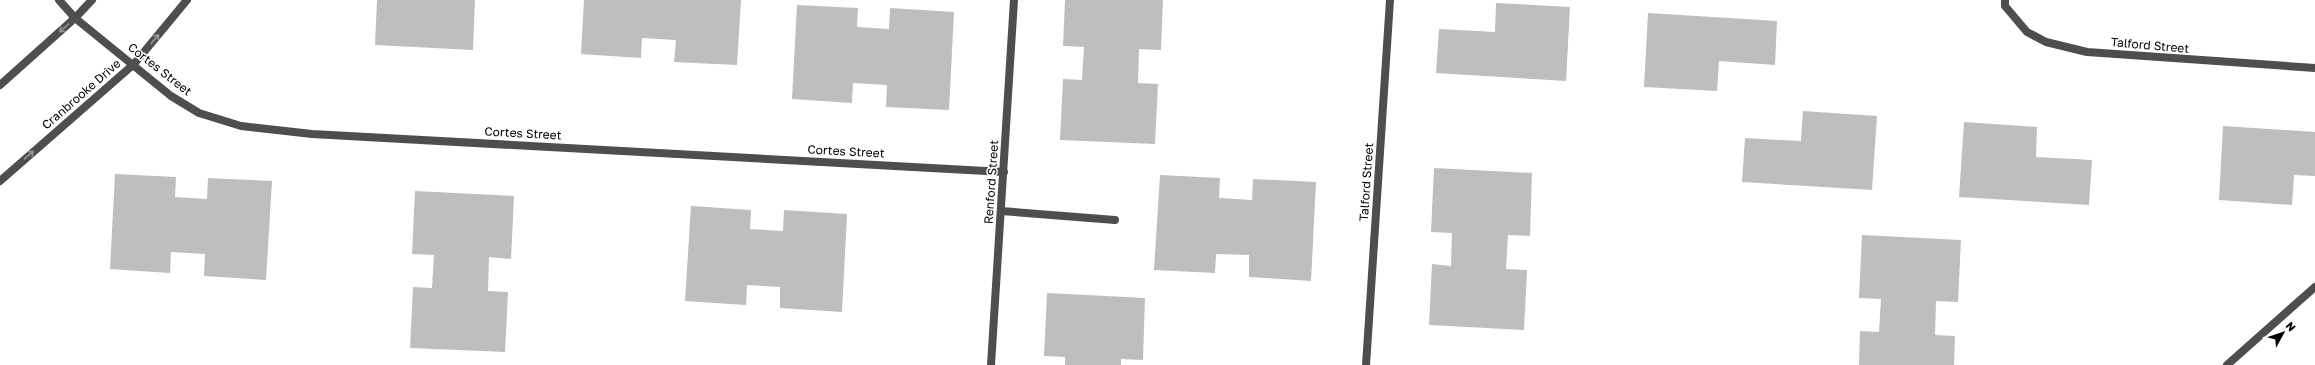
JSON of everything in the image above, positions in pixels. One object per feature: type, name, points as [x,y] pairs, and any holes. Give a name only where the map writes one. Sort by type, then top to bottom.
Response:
[{"type":"street","name":"Cortes Street","points":[[59,0],[75,18],[134,64],[171,96],[193,109],[241,126],[312,134],[1004,172]]},
{"type":"street","points":[[0,85],[75,18],[92,0]]},
{"type":"street","name":"Cranbrooke Drive","points":[[0,181],[134,64],[187,0]]},
{"type":"street","name":"Renford Street","points":[[991,365],[1014,0]]},
{"type":"street","name":"Talford Street","points":[[1366,365],[1390,0]]},
{"type":"street","name":"Talford Street","points":[[2005,0],[2005,6],[2027,32],[2046,42],[2087,52],[2315,68]]},
{"type":"street","points":[[1001,211],[1115,220]]},
{"type":"street","points":[[2227,365],[2315,287]]},
{"type":"building","points":[[377,0],[475,0],[473,50],[375,45]]},
{"type":"building","points":[[584,0],[741,0],[737,65],[674,62],[676,40],[642,38],[641,58],[581,54]]},
{"type":"building","points":[[1065,0],[1163,0],[1161,50],[1139,49],[1138,83],[1158,84],[1155,144],[1060,140],[1063,79],[1082,80],[1084,47],[1063,46]]},
{"type":"building","points":[[1496,3],[1570,7],[1566,81],[1436,73],[1439,29],[1495,32]]},
{"type":"building","points":[[797,5],[858,8],[857,27],[889,29],[890,8],[954,12],[949,110],[886,107],[887,85],[853,83],[852,103],[792,99]]},
{"type":"building","points":[[1648,13],[1777,21],[1775,65],[1719,61],[1717,91],[1644,87]]},
{"type":"building","points":[[1803,111],[1877,116],[1872,190],[1742,182],[1745,138],[1801,141]]},
{"type":"building","points":[[1964,122],[2037,127],[2036,157],[2092,160],[2089,205],[1959,197]]},
{"type":"building","points":[[2223,126],[2315,132],[2315,176],[2294,175],[2292,205],[2219,200]]},
{"type":"building","points":[[1434,168],[1532,173],[1530,236],[1508,235],[1506,269],[1527,270],[1524,330],[1429,325],[1432,264],[1451,266],[1452,233],[1431,232]]},
{"type":"building","points":[[115,174],[176,177],[175,197],[207,199],[208,178],[272,181],[266,280],[204,276],[205,254],[171,252],[170,273],[110,269]]},
{"type":"building","points":[[1160,175],[1220,178],[1219,198],[1252,200],[1253,179],[1316,182],[1311,281],[1249,277],[1249,255],[1216,254],[1215,273],[1154,270]]},
{"type":"building","points":[[415,191],[514,196],[511,259],[489,257],[488,291],[508,292],[505,352],[410,348],[413,287],[432,288],[434,255],[412,254]]},
{"type":"building","points":[[691,206],[751,210],[750,229],[783,231],[784,210],[847,214],[842,312],[780,308],[780,287],[747,285],[746,305],[685,301]]},
{"type":"building","points":[[1862,235],[1961,240],[1958,302],[1936,301],[1935,335],[1955,336],[1954,365],[1859,365],[1860,331],[1879,332],[1881,299],[1859,298]]},
{"type":"building","points":[[1047,293],[1145,298],[1143,360],[1121,359],[1121,365],[1065,365],[1065,357],[1044,356]]}]
